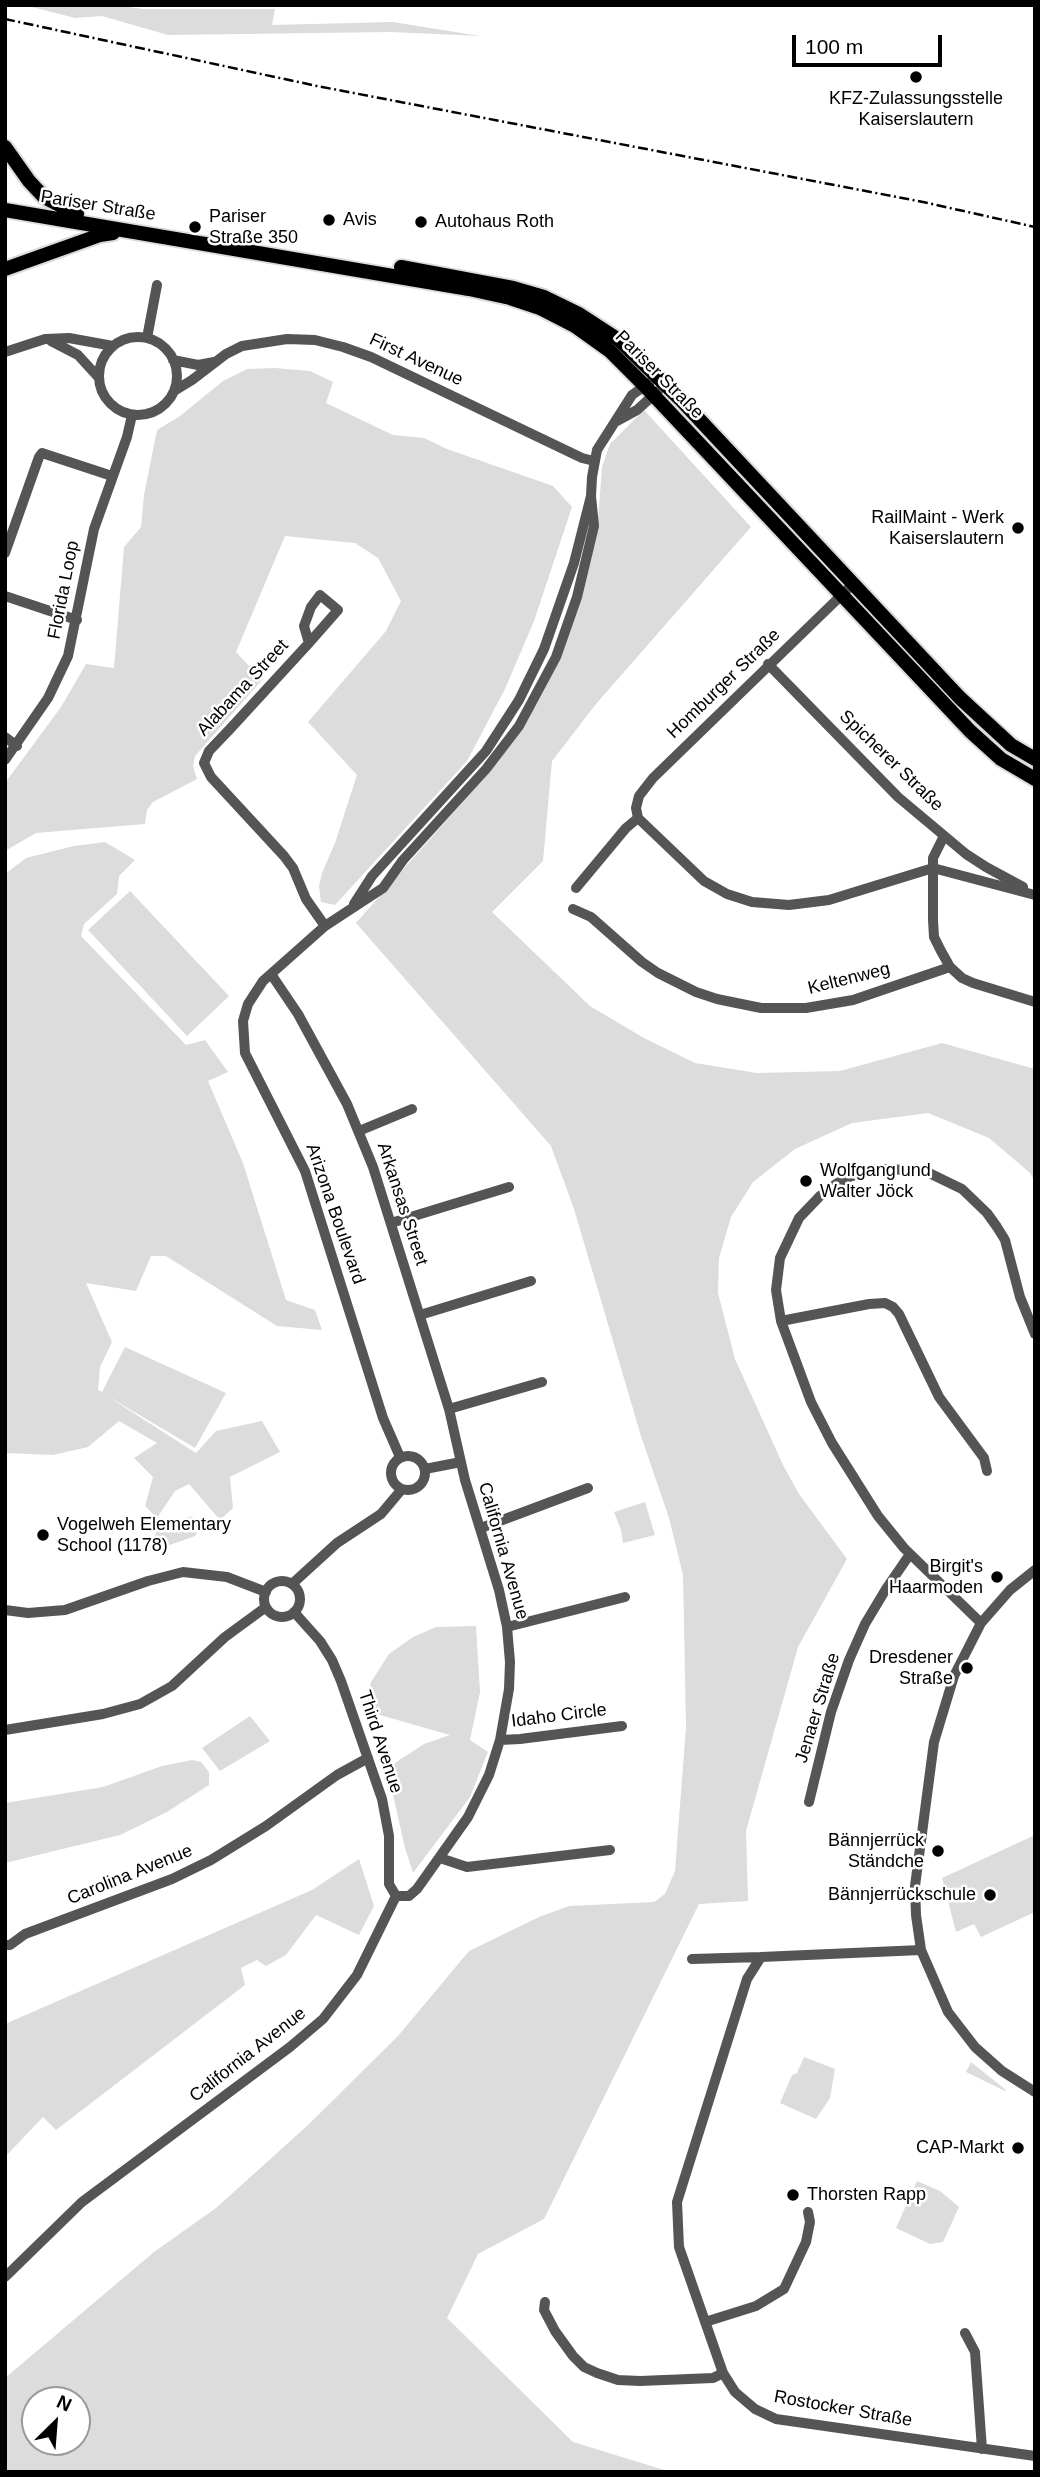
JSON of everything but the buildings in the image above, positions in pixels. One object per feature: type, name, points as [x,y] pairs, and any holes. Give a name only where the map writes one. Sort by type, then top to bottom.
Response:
[{"type":"main road","points":[[5,148],[44,197],[77,214]]},
{"type":"main road","name":"Pariser Straße","points":[[5,202],[513,288],[544,297],[601,327],[619,340],[662,382],[960,698],[1011,745],[1035,759]]},
{"type":"main road","name":"Pariser Straße","points":[[5,210],[455,286],[510,298],[540,309],[594,338],[649,390],[970,731],[1001,759],[1035,779]]},
{"type":"main road","points":[[5,269],[100,235],[137,233]]},
{"type":"street","points":[[147,338],[158,285]]},
{"type":"street","points":[[5,352],[45,339],[69,338],[113,346]]},
{"type":"street","points":[[129,338],[147,338],[162,346],[173,360],[176,375],[174,391],[161,407],[142,415],[132,415],[115,408],[109,402],[100,387],[100,366],[113,346],[129,338]]},
{"type":"street","points":[[45,339],[78,355],[99,378]]},
{"type":"street","name":"First Avenue","points":[[174,391],[243,346],[276,340],[315,340],[343,346],[371,357],[582,458],[594,461]]},
{"type":"street","name":"First Avenue","points":[[173,360],[198,365],[217,361]]},
{"type":"street","name":"Arizona Boulevard","points":[[400,1457],[386,1426],[305,1171],[245,1053],[245,1012],[257,988],[271,974],[325,926],[383,888],[403,860],[485,769],[519,726],[560,649],[580,586],[594,526],[591,496],[594,461],[602,441],[615,422],[636,410],[649,390],[662,382]]},
{"type":"street","name":"Florida Loop","points":[[5,761],[60,676],[68,656],[94,529],[127,437],[132,415]]},
{"type":"street","points":[[5,553],[38,457],[42,453],[111,476]]},
{"type":"street","name":"Arizona Boulevard","points":[[353,906],[372,876],[486,751],[505,725],[544,649],[561,603],[591,496]]},
{"type":"street","name":"Homburger Straße","points":[[576,888],[626,828],[638,818],[637,803],[644,788],[768,664],[853,584]]},
{"type":"street","points":[[5,596],[77,620]]},
{"type":"street","name":"Alabama Street","points":[[309,643],[209,751],[204,763],[211,777],[293,868],[306,899],[325,926]]},
{"type":"street","name":"Spicherer Straße","points":[[768,664],[898,797],[986,867],[1035,894]]},
{"type":"street","points":[[528,682],[531,692],[537,695]]},
{"type":"street","points":[[5,737],[17,746]]},
{"type":"street","points":[[638,818],[704,881],[727,894],[752,902],[789,905],[829,900],[933,868]]},
{"type":"street","points":[[944,836],[933,858],[934,937],[950,967],[962,978],[973,983],[1035,1002]]},
{"type":"street","name":"Spicherer Straße","points":[[933,868],[1035,894]]},
{"type":"street","name":"Keltenweg","points":[[573,909],[591,918],[658,973],[717,999],[761,1008],[806,1008],[853,1000],[950,967]]},
{"type":"street","name":"Arkansas Street","points":[[271,974],[306,1026],[359,1131],[391,1223],[449,1409],[461,1462]]},
{"type":"street","points":[[359,1131],[412,1110]]},
{"type":"street","points":[[981,1623],[910,1554],[878,1516],[832,1443],[811,1402],[781,1321],[776,1290],[786,1242],[799,1218],[820,1196],[849,1177],[877,1169],[894,1168],[929,1173],[948,1181],[968,1195],[987,1213],[1005,1240],[1020,1297],[1035,1334]]},
{"type":"street","points":[[391,1223],[509,1187]]},
{"type":"street","points":[[419,1315],[531,1281]]},
{"type":"street","points":[[781,1321],[869,1304],[885,1303],[893,1307],[939,1397],[984,1458],[987,1471]]},
{"type":"street","points":[[449,1409],[542,1381]]},
{"type":"street","points":[[409,1455],[418,1458],[425,1469],[425,1479],[411,1490],[402,1489],[393,1482],[391,1476],[392,1465],[400,1457],[409,1455]]},
{"type":"street","points":[[425,1469],[461,1462]]},
{"type":"street","name":"California Avenue","points":[[5,2277],[82,2202],[290,2048],[323,2019],[357,1975],[396,1896],[409,1896],[413,1893],[440,1858],[480,1795],[500,1740],[509,1689],[510,1662],[507,1627],[499,1590],[461,1462]]},
{"type":"street","points":[[481,1528],[588,1488]]},
{"type":"street","points":[[292,1584],[300,1598],[295,1612],[290,1616],[279,1617],[269,1611],[266,1606],[266,1592],[277,1582],[292,1584],[337,1543],[381,1514],[402,1489]]},
{"type":"street","name":"Jenaer Straße","points":[[809,1802],[831,1712],[849,1660],[865,1624],[910,1554]]},
{"type":"street","points":[[1035,1570],[1010,1590],[981,1623],[954,1676],[934,1742],[915,1886],[921,1950],[948,2012],[975,2047],[1002,2071],[1035,2092]]},
{"type":"street","points":[[5,1610],[28,1614],[65,1610],[183,1572],[227,1577],[266,1592]]},
{"type":"street","points":[[507,1627],[625,1597]]},
{"type":"street","points":[[5,1730],[103,1714],[140,1704],[172,1686],[226,1637],[266,1606]]},
{"type":"street","name":"Third Avenue","points":[[295,1612],[310,1628],[332,1660],[368,1758],[386,1817],[390,1854],[389,1884],[396,1896]]},
{"type":"street","name":"Idaho Circle","points":[[500,1740],[520,1740],[622,1726]]},
{"type":"street","name":"Carolina Avenue","points":[[5,1945],[10,1945],[25,1934],[160,1884],[211,1860],[266,1826],[337,1775],[368,1758]]},
{"type":"street","points":[[440,1858],[467,1867],[610,1850]]},
{"type":"street","points":[[692,1959],[921,1950]]},
{"type":"street","name":"Rostocker Straße","points":[[761,1956],[747,1979],[677,2203],[679,2247],[723,2373],[735,2392],[755,2409],[776,2419],[1035,2456]]},
{"type":"street","points":[[705,2322],[757,2306],[784,2289],[806,2242],[810,2222],[808,2212]]},
{"type":"street","points":[[545,2302],[544,2309],[549,2320],[573,2356],[584,2367],[597,2373],[640,2381],[713,2378],[723,2373]]},
{"type":"street","points":[[965,2333],[975,2352],[982,2449]]},
{"type":"shaded area","points":[[24,5],[117,5],[142,9],[275,9],[272,25],[393,22],[480,36],[391,32],[168,35],[102,16],[75,18]]},
{"type":"shaded area","points":[[247,369],[310,371],[333,382],[326,403],[393,435],[424,438],[447,449],[553,486],[572,507],[534,621],[505,689],[467,761],[335,905],[321,902],[319,886],[322,873],[335,843],[357,775],[308,722],[386,631],[401,601],[378,558],[355,543],[285,536],[236,652],[262,680],[195,756],[193,766],[197,779],[153,802],[147,810],[145,824],[36,833],[5,851],[5,783],[61,707],[86,664],[114,668],[124,547],[141,527],[144,495],[157,430],[180,416],[223,381]]},
{"type":"shaded area","points":[[644,410],[751,527],[596,704],[552,761],[543,861],[492,912],[590,1006],[644,1038],[695,1063],[757,1073],[840,1071],[942,1043],[1035,1069],[1035,1182],[1030,1173],[989,1138],[928,1113],[852,1123],[795,1149],[753,1182],[731,1217],[719,1258],[718,1293],[735,1359],[799,1494],[847,1559],[798,1647],[746,1831],[748,1901],[699,1904],[544,2219],[478,2254],[447,2318],[573,2442],[671,2472],[5,2472],[5,2378],[154,2252],[216,2208],[308,2125],[398,2036],[469,1951],[539,1917],[569,1906],[654,1902],[665,1894],[675,1871],[686,1726],[683,1575],[669,1518],[641,1436],[574,1209],[551,1146],[356,923],[482,780],[555,666],[597,534],[602,467],[610,444]]},
{"type":"shaded area","points":[[105,842],[135,860],[119,876],[117,894],[84,924],[81,936],[186,1045],[205,1040],[228,1072],[208,1081],[243,1163],[286,1300],[315,1310],[322,1330],[277,1326],[166,1256],[151,1256],[136,1291],[86,1283],[112,1342],[100,1367],[98,1390],[102,1392],[125,1347],[226,1393],[195,1448],[104,1394],[196,1453],[216,1431],[262,1421],[280,1452],[230,1477],[233,1508],[220,1520],[189,1484],[175,1491],[157,1518],[145,1506],[153,1477],[134,1458],[157,1443],[119,1421],[88,1447],[53,1455],[5,1453],[5,874],[26,858],[74,846]]},
{"type":"shaded area","points":[[130,891],[229,996],[187,1036],[88,930]]},
{"type":"shaded area","points":[[645,1502],[655,1535],[623,1543],[614,1512]]},
{"type":"shaded area","points":[[192,1516],[200,1528],[195,1536],[156,1550],[151,1544],[158,1529]]},
{"type":"shaded area","points":[[476,1626],[480,1692],[470,1740],[488,1752],[470,1797],[413,1873],[387,1768],[424,1744],[450,1735],[366,1711],[371,1682],[389,1654],[413,1637],[436,1627]]},
{"type":"shaded area","points":[[250,1716],[270,1741],[220,1771],[202,1748]]},
{"type":"shaded area","points":[[192,1760],[201,1762],[209,1772],[209,1785],[167,1812],[120,1835],[5,1863],[5,1803],[103,1787],[162,1766]]},
{"type":"shaded area","name":"Bännjerrückschule","points":[[1035,1835],[1035,1912],[981,1937],[974,1924],[956,1932],[942,1878]]},
{"type":"shaded area","points":[[359,1859],[374,1906],[359,1935],[316,1915],[286,1955],[266,1966],[257,1960],[241,1968],[245,1985],[56,2130],[43,2117],[5,2157],[5,2024],[312,1890]]},
{"type":"shaded area","points":[[804,2057],[835,2069],[830,2098],[816,2119],[780,2103],[792,2075],[797,2073]]},
{"type":"shaded area","points":[[971,2062],[1006,2090],[966,2072]]},
{"type":"shaded area","points":[[917,2181],[940,2191],[959,2207],[943,2242],[930,2244],[896,2228]]},
{"type":"railway","points":[[5,19],[317,86],[923,202],[1035,227]]},
{"type":"place","name":"KFZ-Zulassungsstelle Kaiserslautern","points":[[916,77]]},
{"type":"place","name":"Avis","points":[[329,220]]},
{"type":"place","name":"Autohaus Roth","points":[[421,222]]},
{"type":"place","name":"Pariser Straße 350","points":[[195,227]]},
{"type":"place","name":"RailMaint - Werk Kaiserslautern","points":[[1018,528]]},
{"type":"place","name":"Wolfgang und Walter Jöck","points":[[806,1181]]},
{"type":"place","name":"Vogelweh Elementary School (1178)","points":[[43,1535]]},
{"type":"place","name":"Birgit's Haarmoden","points":[[997,1577]]},
{"type":"place","name":"Dresdener Straße","points":[[967,1668]]},
{"type":"place","name":"Bännjerrück Ständche","points":[[938,1851]]},
{"type":"place","name":"Bännjerrückschule","points":[[990,1895]]},
{"type":"place","name":"CAP-Markt","points":[[1018,2148]]},
{"type":"place","name":"Thorsten Rapp","points":[[793,2195]]}]
